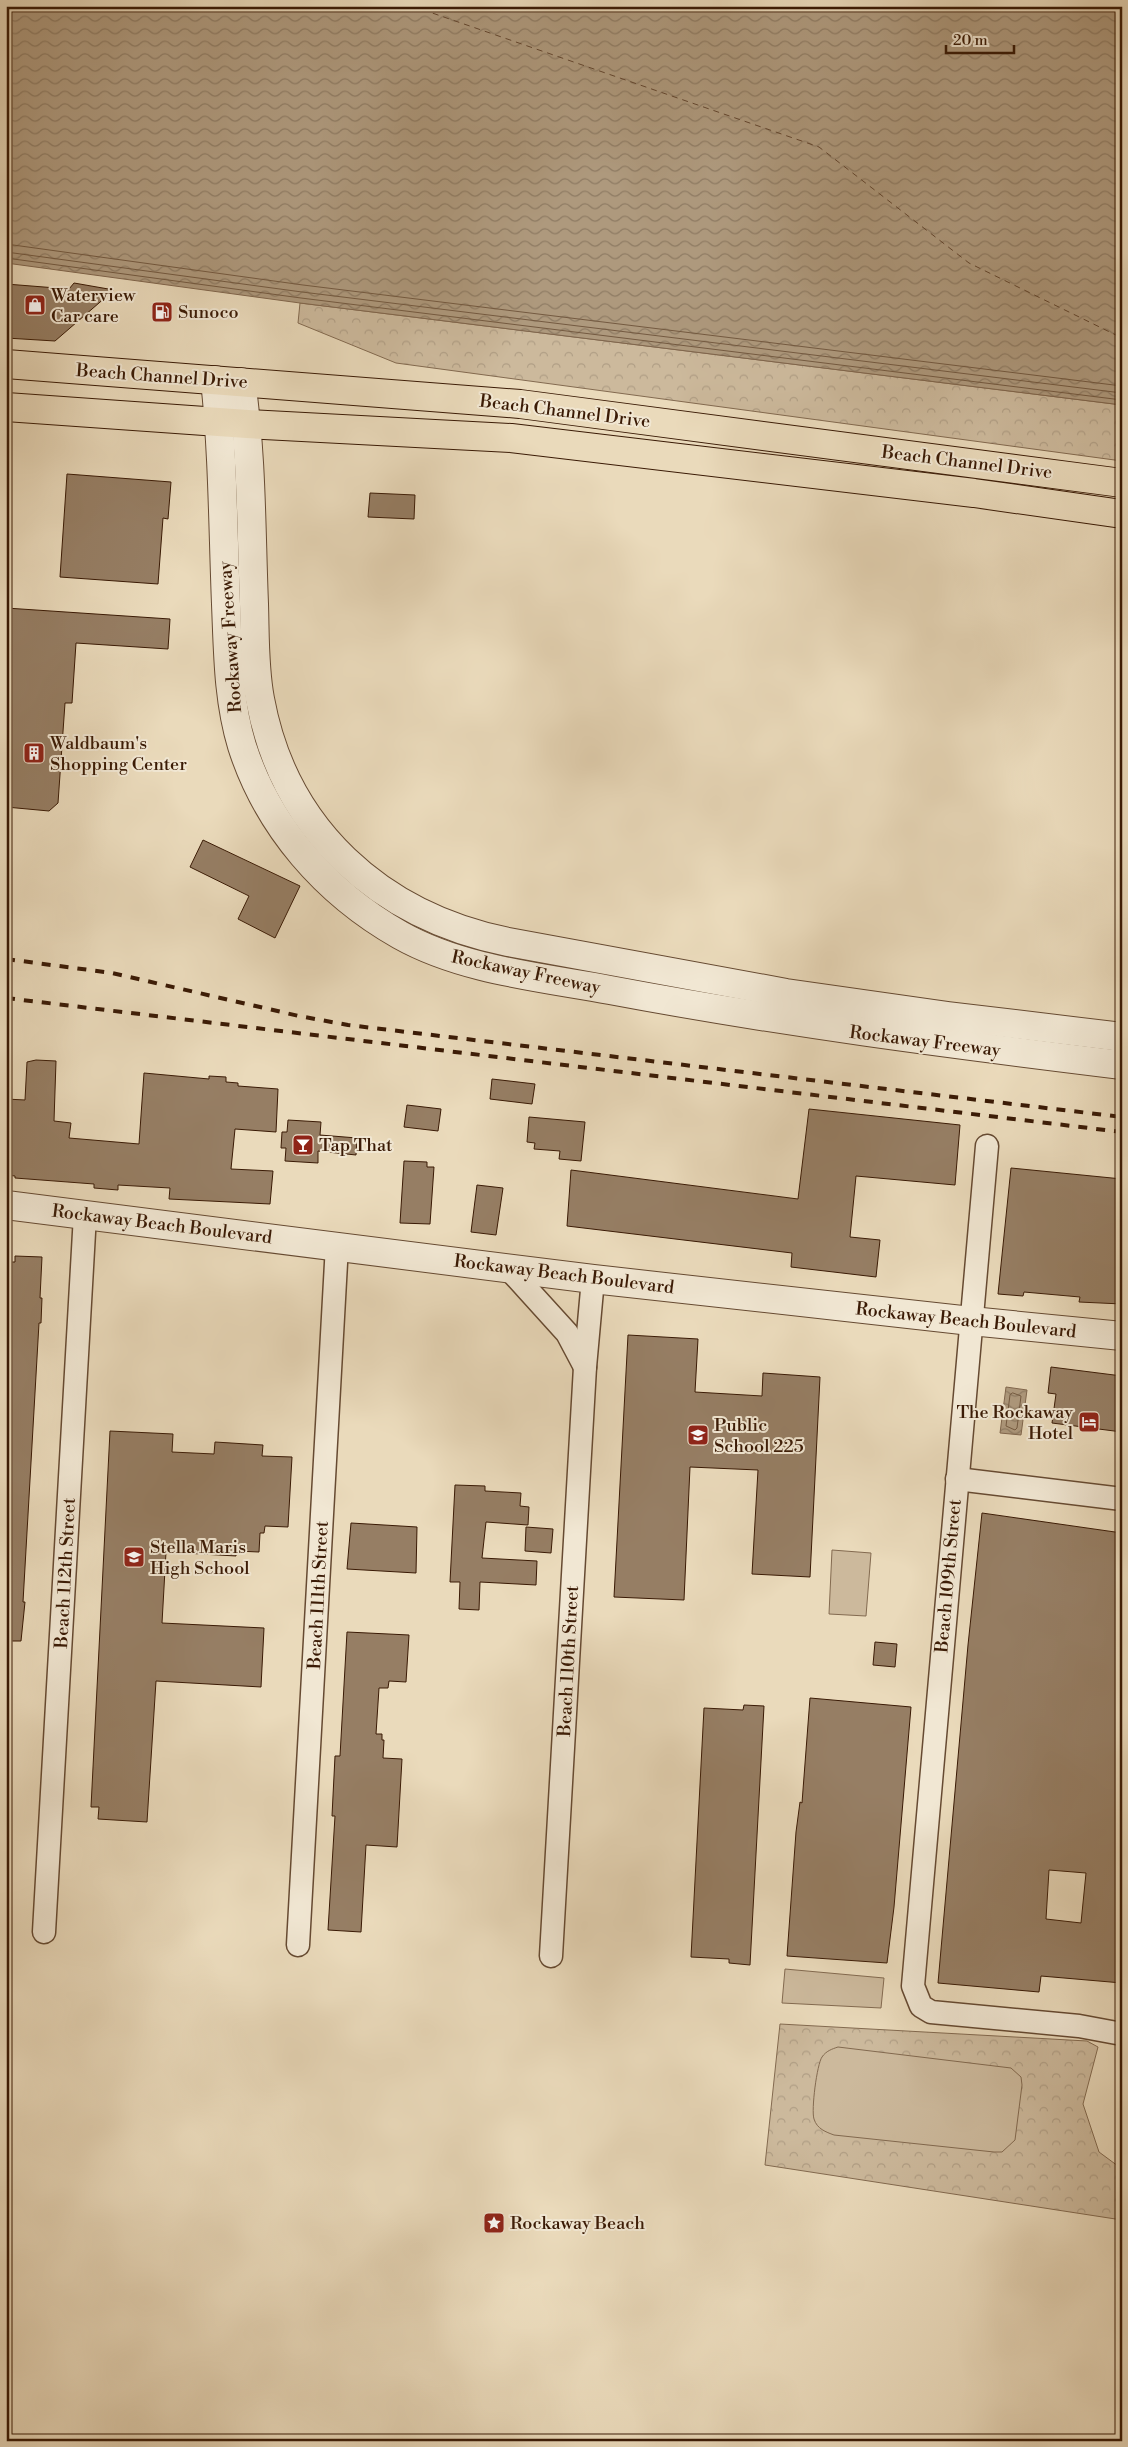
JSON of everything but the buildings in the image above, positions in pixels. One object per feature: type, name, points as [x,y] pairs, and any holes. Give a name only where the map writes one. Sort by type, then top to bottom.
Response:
[{"type":"main road","name":"Beach Channel Drive","points":[[6,364],[539,406],[1122,483]]},
{"type":"main road","name":"Beach Channel Drive","points":[[6,407],[247,424],[541,441],[974,493],[1122,514]]},
{"type":"street","name":"Rockaway Freeway","points":[[228,381],[220,422],[229,675],[233,708],[243,749],[264,797],[300,852],[329,884],[366,914],[402,936],[439,952],[481,965],[542,978],[822,1027],[1122,1065]]},
{"type":"street","name":"Rockaway Freeway","points":[[228,381],[247,424],[257,674],[265,721],[277,757],[300,804],[336,850],[376,887],[412,909],[443,924],[474,935],[508,942],[786,993],[948,1016],[1122,1037]]},
{"type":"street","name":"Beach 109th Street","points":[[987,1146],[913,1972],[915,1994],[921,2006],[937,2014],[1079,2026],[1122,2034]]},
{"type":"street","name":"Rockaway Beach Boulevard","points":[[6,1205],[338,1245],[593,1279],[1122,1336]]},
{"type":"street","name":"Beach 112th Street","points":[[44,1932],[85,1215]]},
{"type":"street","name":"Beach 111th Street","points":[[298,1945],[338,1245]]},
{"type":"street","points":[[508,1268],[567,1333],[585,1367]]},
{"type":"street","name":"Beach 110th Street","points":[[551,1956],[585,1367],[593,1279]]},
{"type":"street","points":[[957,1479],[1122,1499]]},
{"type":"green space","points":[[300,303],[1122,405],[1122,461],[396,363],[298,323]]},
{"type":"green space","points":[[832,1550],[871,1553],[866,1616],[829,1614]]},
{"type":"green space","points":[[785,1969],[884,1978],[881,2008],[782,2003]]},
{"type":"green space","points":[[780,2024],[1087,2041],[1098,2047],[1083,2104],[1099,2152],[1122,2169],[1122,2220],[765,2165]]},
{"type":"green space","points":[[838,2047],[1011,2068],[1021,2077],[1022,2085],[1015,2140],[1002,2152],[994,2152],[834,2135],[825,2131],[817,2125],[813,2114],[816,2077],[822,2057],[831,2049]]},
{"type":"water","points":[[6,6],[1122,6],[1122,405],[300,303],[6,263]]},
{"type":"water","points":[[1006,1387],[1027,1390],[1021,1435],[1000,1433]]},
{"type":"ferry route","points":[[412,6],[819,147],[969,263],[1122,338]]},
{"type":"railway","points":[[6,959],[112,973],[299,1016],[348,1025],[1122,1117]]},
{"type":"railway","points":[[6,998],[1122,1132]]},
{"type":"place","name":"Waterview Car care","points":[[35,305]]},
{"type":"place","name":"Sunoco","points":[[162,312]]},
{"type":"place","name":"Waldbaum's Shopping Center","points":[[34,753]]},
{"type":"place","name":"Tap That","points":[[303,1145]]},
{"type":"place","name":"The Rockaway Hotel","points":[[1089,1422]]},
{"type":"place","name":"Public School 225","points":[[698,1435]]},
{"type":"place","name":"Stella Maris High School","points":[[134,1557]]},
{"type":"place","name":"Rockaway Beach","points":[[494,2223]]}]
